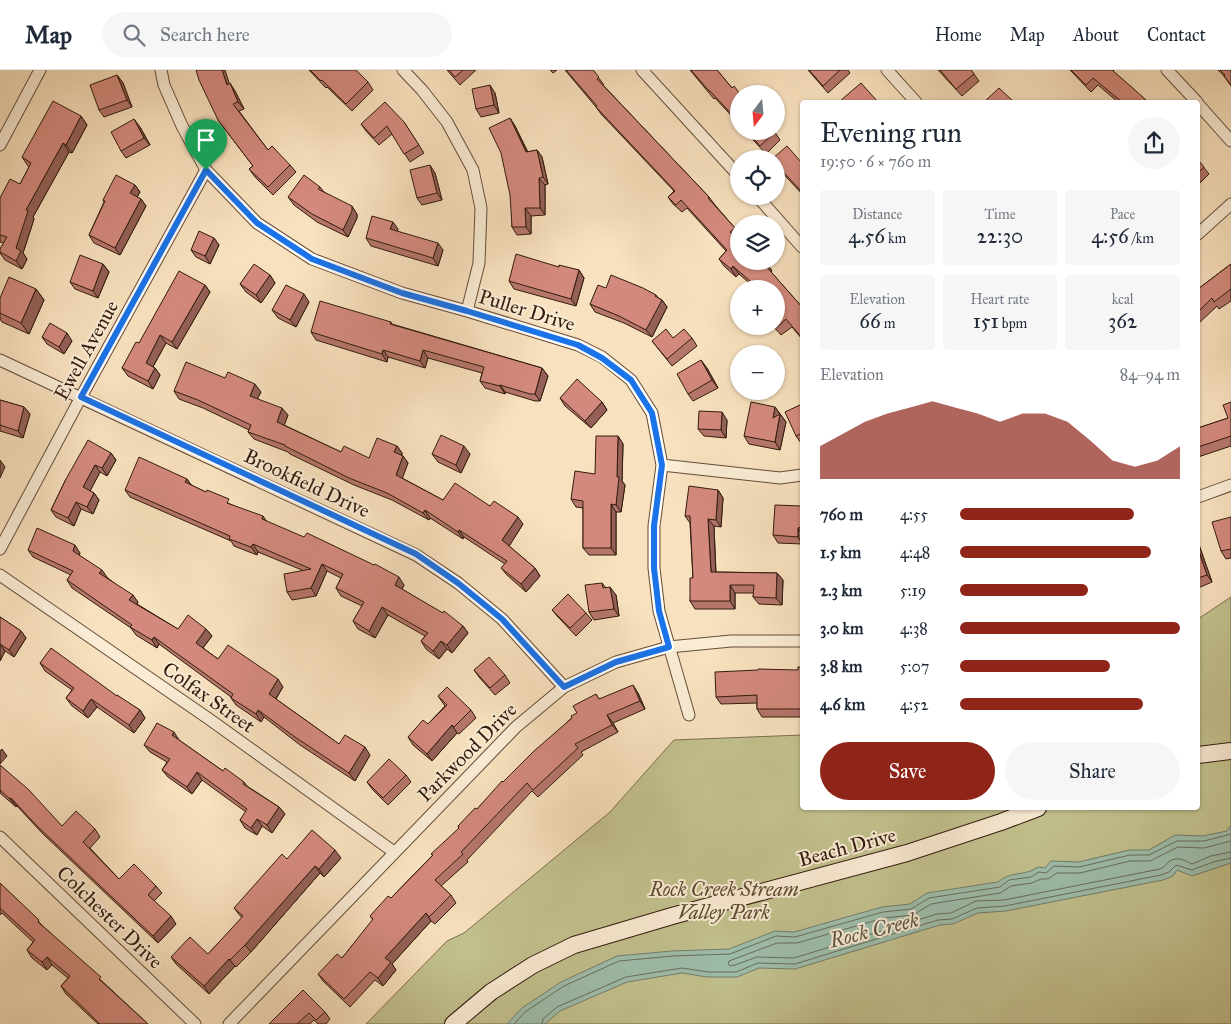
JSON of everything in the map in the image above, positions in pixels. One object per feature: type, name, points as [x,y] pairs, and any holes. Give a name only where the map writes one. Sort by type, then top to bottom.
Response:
[{"type":"street","points":[[0,145],[40,70]]},
{"type":"street","name":"Puller Drive","points":[[161,70],[164,85],[182,126],[206,170],[257,223],[312,259],[402,293],[578,345],[602,358],[631,380],[652,413],[662,465],[654,526],[654,568],[659,611],[688,715]]},
{"type":"street","points":[[403,70],[422,90],[447,122],[473,170],[481,208],[479,263],[467,311]]},
{"type":"street","points":[[642,70],[730,166]]},
{"type":"street","points":[[887,70],[914,100]]},
{"type":"street","points":[[1167,70],[1194,100]]},
{"type":"street","points":[[1200,106],[1231,140]]},
{"type":"street","name":"Ewell Avenue","points":[[0,549],[206,170]]},
{"type":"street","points":[[1200,232],[1231,204]]},
{"type":"street","points":[[765,205],[800,245]]},
{"type":"street","name":"Brookfield Drive","points":[[0,360],[416,554],[458,583],[502,619],[564,687]]},
{"type":"street","points":[[662,465],[780,478],[800,475]]},
{"type":"street","points":[[1200,496],[1231,485]]},
{"type":"street","name":"Colfax Street","points":[[0,575],[209,719],[394,852]]},
{"type":"street","name":"Parkwood Drive","points":[[229,1024],[516,727],[564,687],[616,662],[669,647],[731,641],[800,641]]},
{"type":"street","points":[[1200,755],[1231,751]]},
{"type":"street","name":"Beach Drive","points":[[454,1024],[491,992],[533,965],[574,945],[672,916],[907,853],[1033,810]]},
{"type":"street","name":"Colchester Drive","points":[[0,837],[195,1024]]},
{"type":"green space","name":"Rock Creek Stream Valley Park","points":[[1231,597],[1231,1024],[366,1024],[447,941],[464,933],[610,812],[674,740],[800,735],[800,810],[1200,810],[1200,618]]},
{"type":"water","name":"Rock Creek","points":[[1231,825],[1231,863],[1192,876],[1177,870],[1173,876],[1163,880],[1006,911],[978,913],[953,924],[940,925],[795,969],[759,968],[737,977],[707,977],[682,973],[627,982],[560,1011],[545,1024],[507,1024],[522,1008],[561,982],[617,956],[672,951],[729,949],[775,931],[794,932],[882,907],[910,904],[927,893],[998,882],[1008,876],[1028,872],[1038,867],[1045,868],[1051,861],[1079,862],[1129,850],[1149,850],[1175,835],[1203,836],[1227,831]]},
{"type":"building","points":[[196,70],[222,70],[227,85],[230,83],[238,102],[233,104],[268,150],[272,146],[290,165],[268,187],[249,169],[253,166],[218,120]]},
{"type":"building","points":[[310,70],[356,70],[368,82],[346,104]]},
{"type":"building","points":[[449,70],[463,70],[455,77]]},
{"type":"building","points":[[566,70],[593,70],[599,77],[597,79],[709,197],[730,222],[730,268],[719,259],[727,250],[681,200],[676,205],[668,197],[675,191],[596,107]]},
{"type":"building","points":[[691,70],[717,70],[730,86],[730,112],[710,91]]},
{"type":"building","points":[[809,70],[840,70],[823,86]]},
{"type":"building","points":[[940,70],[971,70],[974,74],[956,89]]},
{"type":"building","points":[[1071,70],[1112,70],[1146,100],[1120,100],[1093,78],[1086,85]]},
{"type":"building","points":[[1220,70],[1231,70],[1231,85],[1225,75]]},
{"type":"building","points":[[117,75],[127,100],[99,110],[90,85]]},
{"type":"building","points":[[861,83],[876,100],[841,100]]},
{"type":"building","points":[[490,85],[494,105],[476,109],[472,89]]},
{"type":"building","points":[[999,88],[1012,100],[986,100]]},
{"type":"building","points":[[53,101],[81,116],[66,145],[63,143],[26,210],[28,211],[16,248],[21,251],[16,261],[0,252],[7,237],[0,235],[0,198],[10,179],[20,184],[31,163],[22,157]]},
{"type":"building","points":[[385,102],[404,122],[419,145],[404,154],[387,126],[374,138],[361,124]]},
{"type":"building","points":[[510,118],[526,152],[537,150],[543,177],[539,178],[540,208],[525,208],[526,227],[512,227],[510,195],[501,153],[489,128]]},
{"type":"building","points":[[134,119],[144,138],[121,151],[111,132]]},
{"type":"building","points":[[755,140],[766,140],[760,146]]},
{"type":"building","points":[[787,146],[800,161],[800,190],[785,174],[785,150],[782,150]]},
{"type":"building","points":[[1200,162],[1204,167],[1200,171]]},
{"type":"building","points":[[430,165],[437,193],[417,198],[410,170]]},
{"type":"building","points":[[116,175],[135,185],[130,193],[141,199],[115,248],[89,235],[105,201],[103,200]]},
{"type":"building","points":[[304,175],[320,187],[318,189],[352,206],[352,211],[343,230],[312,214],[288,197]]},
{"type":"building","points":[[372,216],[393,222],[390,229],[438,243],[433,258],[366,238]]},
{"type":"building","points":[[199,231],[214,238],[205,256],[191,250]]},
{"type":"building","points":[[516,254],[559,267],[559,265],[579,270],[571,299],[509,281]]},
{"type":"building","points":[[80,255],[103,264],[93,291],[70,282]]},
{"type":"building","points":[[254,264],[270,275],[256,295],[240,284]]},
{"type":"building","points":[[1231,264],[1231,289],[1214,302],[1212,298],[1200,310],[1200,287]]},
{"type":"building","points":[[738,270],[769,270],[778,280],[749,280]]},
{"type":"building","points":[[179,271],[205,285],[172,342],[160,335],[146,363],[155,368],[148,381],[122,368],[136,342],[139,343]]},
{"type":"building","points":[[611,275],[643,288],[662,300],[646,330],[590,304],[598,285],[606,288]]},
{"type":"building","points":[[9,277],[36,289],[21,323],[0,313],[0,298]]},
{"type":"building","points":[[286,285],[304,294],[290,320],[272,310]]},
{"type":"building","points":[[785,288],[800,305],[800,336],[786,319]]},
{"type":"building","points":[[320,301],[391,322],[390,324],[542,368],[535,394],[480,381],[484,367],[423,350],[420,361],[383,350],[382,354],[311,332]]},
{"type":"building","points":[[50,323],[67,333],[59,347],[42,337]]},
{"type":"building","points":[[666,329],[673,338],[684,329],[692,338],[667,359],[652,341]]},
{"type":"building","points":[[701,360],[712,380],[688,394],[677,374]]},
{"type":"building","points":[[186,362],[225,378],[228,372],[255,384],[250,396],[282,408],[277,422],[341,452],[344,446],[369,458],[377,438],[397,446],[394,452],[403,456],[396,475],[443,500],[455,483],[490,506],[494,501],[518,517],[502,540],[535,568],[521,584],[501,568],[507,561],[425,510],[423,513],[387,493],[349,478],[285,445],[248,432],[251,425],[174,391]]},
{"type":"building","points":[[577,379],[602,402],[585,421],[560,398]]},
{"type":"building","points":[[0,400],[24,407],[18,431],[0,425]]},
{"type":"building","points":[[751,402],[775,407],[773,418],[780,414],[775,442],[744,436]]},
{"type":"building","points":[[1231,402],[1231,436],[1200,446],[1200,427],[1228,418],[1223,405]]},
{"type":"building","points":[[800,405],[800,434],[796,436],[785,412]]},
{"type":"building","points":[[699,411],[722,412],[721,430],[698,429]]},
{"type":"building","points":[[441,435],[464,446],[456,465],[432,454]]},
{"type":"building","points":[[596,436],[618,436],[617,477],[619,477],[616,505],[611,504],[611,548],[583,548],[583,501],[571,499],[575,471],[595,474]]},
{"type":"building","points":[[88,440],[111,453],[102,468],[95,465],[83,487],[94,493],[87,507],[76,502],[68,518],[51,510]]},
{"type":"building","points":[[139,457],[187,479],[185,482],[206,492],[207,490],[229,499],[227,503],[263,516],[262,519],[304,537],[307,533],[375,564],[399,577],[395,585],[443,613],[444,611],[463,626],[447,645],[441,641],[433,651],[421,641],[428,633],[382,607],[369,631],[353,621],[364,602],[336,588],[343,574],[322,564],[311,588],[287,592],[284,574],[311,569],[253,544],[251,547],[229,539],[230,536],[125,490]]},
{"type":"building","points":[[689,486],[718,490],[716,520],[708,519],[711,572],[777,573],[776,598],[753,597],[754,585],[730,585],[730,601],[690,601],[690,578],[693,578],[690,516],[685,516]]},
{"type":"building","points":[[775,505],[800,506],[798,537],[773,535]]},
{"type":"building","points":[[1231,517],[1231,549],[1221,551],[1212,522]]},
{"type":"building","points":[[37,528],[75,545],[73,551],[102,570],[99,573],[133,595],[129,600],[178,629],[188,615],[206,629],[196,643],[218,659],[228,645],[278,679],[269,694],[339,744],[345,735],[365,747],[349,773],[258,710],[256,714],[231,698],[233,694],[154,637],[152,640],[130,627],[132,625],[67,580],[73,571],[28,550]]},
{"type":"building","points":[[1200,555],[1207,575],[1200,577]]},
{"type":"building","points":[[602,583],[603,588],[610,587],[614,609],[589,612],[585,585]]},
{"type":"building","points":[[568,594],[586,613],[570,628],[552,610]]},
{"type":"building","points":[[0,617],[21,631],[9,650],[0,644]]},
{"type":"building","points":[[51,648],[117,696],[140,710],[129,725],[91,699],[83,711],[66,698],[74,688],[40,663]]},
{"type":"building","points":[[489,657],[505,675],[490,688],[474,670]]},
{"type":"building","points":[[798,667],[800,667],[800,709],[757,709],[757,695],[716,697],[715,672],[758,669],[798,670]]},
{"type":"building","points":[[633,685],[640,701],[607,715],[612,725],[575,744],[578,748],[533,790],[527,783],[461,852],[463,854],[435,880],[451,895],[429,917],[426,913],[385,958],[391,962],[378,978],[370,972],[344,999],[318,974],[337,954],[342,958],[373,919],[370,916],[388,896],[391,898],[502,781],[572,718],[571,716],[577,713],[573,706],[596,694],[599,699]]},
{"type":"building","points":[[447,687],[471,710],[454,727],[452,725],[427,754],[408,737],[423,720],[428,724],[447,705],[438,696]]},
{"type":"building","points":[[157,723],[174,732],[172,735],[223,771],[225,768],[244,782],[243,784],[279,807],[267,825],[257,819],[251,828],[240,820],[247,809],[197,772],[187,787],[162,770],[170,759],[144,745]]},
{"type":"building","points":[[389,759],[406,775],[383,798],[367,782]]},
{"type":"building","points":[[0,765],[29,790],[62,826],[76,811],[95,829],[83,842],[119,879],[134,864],[156,886],[148,895],[171,916],[153,936],[37,826],[11,798],[0,790]]},
{"type":"building","points":[[312,830],[335,850],[319,869],[315,866],[245,945],[204,986],[171,957],[190,937],[208,954],[243,916],[234,908],[282,854],[287,859]]},
{"type":"building","points":[[0,883],[39,920],[38,922],[101,977],[99,979],[148,1024],[100,1024],[61,986],[70,976],[47,957],[42,962],[27,950],[35,940],[0,908]]},
{"type":"building","points":[[303,990],[325,1012],[316,1020],[309,1013],[297,1024],[269,1024]]},
{"type":"route","points":[[206,170],[257,223],[312,259],[402,293],[578,345],[602,358],[631,380],[652,413],[662,465],[654,526],[654,568],[659,611],[669,647],[616,662],[564,687],[502,619],[458,583],[416,554],[81,397],[206,170]]}]
